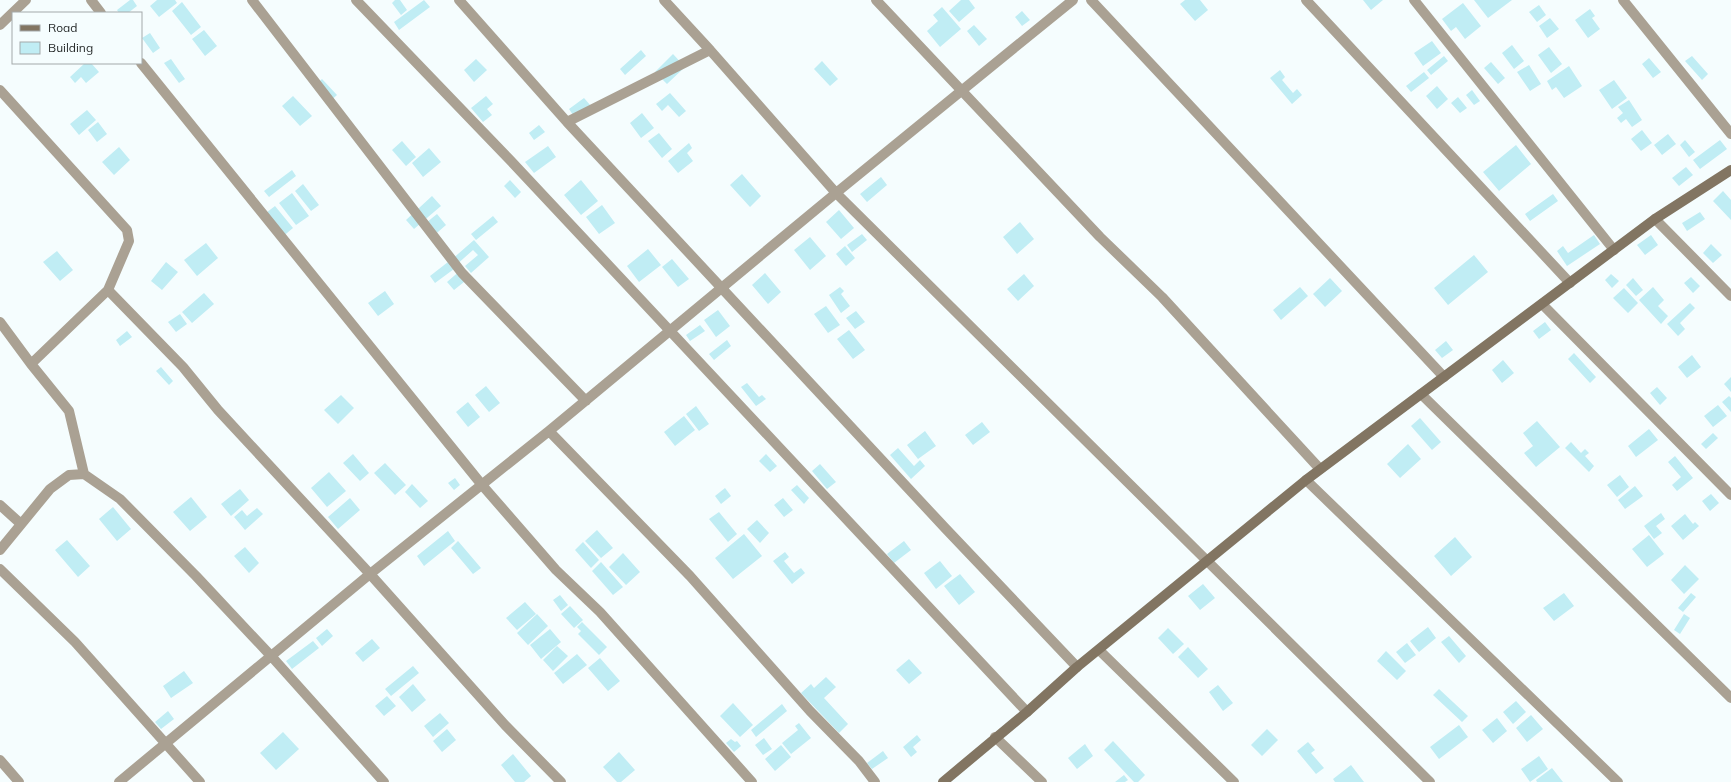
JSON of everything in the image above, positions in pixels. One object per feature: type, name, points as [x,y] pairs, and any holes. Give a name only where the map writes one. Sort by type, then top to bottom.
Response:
[{"type":"main road","points":[[943,782],[995,737],[1027,712],[1077,667],[1320,469],[1655,219],[1731,170]]},
{"type":"street","points":[[14,12],[26,0]]},
{"type":"street","points":[[91,0],[100,12]]},
{"type":"street","points":[[252,0],[462,273],[586,401]]},
{"type":"street","points":[[356,0],[515,166],[669,332],[1027,712]]},
{"type":"street","points":[[459,0],[567,122],[720,288],[1077,667]]},
{"type":"street","points":[[664,0],[836,192],[1430,782]]},
{"type":"street","points":[[876,0],[1100,237],[1162,297],[1320,469]]},
{"type":"street","points":[[118,782],[370,574],[586,401],[836,192],[1073,0]]},
{"type":"street","points":[[1090,0],[1444,377]]},
{"type":"street","points":[[1306,0],[1570,283]]},
{"type":"street","points":[[1414,0],[1614,250]]},
{"type":"street","points":[[1623,0],[1731,134]]},
{"type":"street","points":[[0,26],[12,14]]},
{"type":"street","points":[[567,122],[710,50]]},
{"type":"street","points":[[142,64],[482,485],[556,570],[600,612],[752,782]]},
{"type":"street","points":[[0,90],[126,230],[128,241],[108,290],[31,364]]},
{"type":"street","points":[[1655,219],[1731,296]]},
{"type":"street","points":[[108,290],[182,367],[218,410],[370,574],[505,725],[561,782]]},
{"type":"street","points":[[1542,304],[1731,495]]},
{"type":"street","points":[[0,322],[31,364],[69,411],[84,474]]},
{"type":"street","points":[[1421,394],[1731,698]]},
{"type":"street","points":[[549,431],[690,576],[810,712],[859,761],[875,782]]},
{"type":"street","points":[[0,550],[50,489],[69,475],[84,474],[120,499],[272,656],[384,782]]},
{"type":"street","points":[[1306,480],[1618,782]]},
{"type":"street","points":[[0,505],[21,524]]},
{"type":"street","points":[[0,569],[75,642],[200,782]]},
{"type":"street","points":[[1099,650],[1234,782]]},
{"type":"street","points":[[995,737],[1042,782]]},
{"type":"street","points":[[0,760],[19,782]]},
{"type":"building","points":[[130,0],[133,0],[137,6],[129,12],[118,12],[117,10]]},
{"type":"building","points":[[157,0],[175,0],[177,3],[159,17],[150,6]]},
{"type":"building","points":[[395,0],[400,0],[407,10],[401,15],[392,3]]},
{"type":"building","points":[[424,0],[430,7],[399,30],[394,22]]},
{"type":"building","points":[[961,0],[969,0],[975,8],[959,22],[949,11]]},
{"type":"building","points":[[1185,0],[1200,0],[1208,10],[1195,21],[1180,4]]},
{"type":"building","points":[[1363,0],[1383,0],[1371,10]]},
{"type":"building","points":[[1474,0],[1512,0],[1488,18]]},
{"type":"building","points":[[182,2],[201,27],[191,35],[172,11]]},
{"type":"building","points":[[1463,3],[1481,26],[1465,39],[1456,27],[1451,31],[1442,19]]},
{"type":"building","points":[[1539,5],[1546,15],[1537,22],[1529,12]]},
{"type":"building","points":[[942,7],[961,29],[940,47],[927,31],[938,21],[933,15]]},
{"type":"building","points":[[1590,9],[1595,16],[1592,18],[1600,29],[1588,38],[1575,20]]},
{"type":"building","points":[[1022,11],[1030,20],[1022,26],[1015,17]]},
{"type":"building","points":[[1550,18],[1559,29],[1547,38],[1539,26]]},
{"type":"building","points":[[974,25],[987,39],[979,46],[967,31]]},
{"type":"building","points":[[204,30],[217,46],[205,56],[192,39]]},
{"type":"building","points":[[150,33],[160,48],[153,53],[142,38]]},
{"type":"building","points":[[1432,41],[1441,53],[1423,66],[1414,53]]},
{"type":"building","points":[[1512,45],[1524,61],[1514,69],[1502,53]]},
{"type":"building","points":[[1549,47],[1562,64],[1551,73],[1538,55]]},
{"type":"building","points":[[641,50],[646,56],[625,75],[620,69]]},
{"type":"building","points":[[673,54],[685,67],[667,84],[655,72]]},
{"type":"building","points":[[1444,56],[1448,61],[1431,75],[1427,70]]},
{"type":"building","points":[[1692,56],[1708,74],[1702,80],[1685,61]]},
{"type":"building","points":[[1649,58],[1661,72],[1653,78],[1642,64]]},
{"type":"building","points":[[171,59],[185,79],[179,83],[164,63]]},
{"type":"building","points":[[476,59],[487,70],[474,82],[464,70]]},
{"type":"building","points":[[822,61],[838,79],[830,86],[814,69]]},
{"type":"building","points":[[1491,62],[1505,78],[1498,84],[1484,68]]},
{"type":"building","points":[[84,64],[92,64],[99,72],[86,83],[81,77],[75,83],[70,77]]},
{"type":"building","points":[[1529,65],[1541,84],[1530,91],[1517,72]]},
{"type":"building","points":[[1569,66],[1582,86],[1564,98],[1556,87],[1552,90],[1547,81]]},
{"type":"building","points":[[1280,70],[1285,77],[1282,80],[1293,93],[1297,89],[1302,95],[1292,104],[1270,78]]},
{"type":"building","points":[[1424,72],[1429,78],[1411,92],[1406,86]]},
{"type":"building","points":[[322,79],[337,95],[328,103],[313,87]]},
{"type":"building","points":[[1614,80],[1627,98],[1612,109],[1599,90]]},
{"type":"building","points":[[1437,86],[1448,99],[1437,109],[1426,96]]},
{"type":"building","points":[[1472,90],[1480,101],[1474,105],[1466,95]]},
{"type":"building","points":[[670,93],[686,111],[679,117],[668,105],[662,111],[656,104]]},
{"type":"building","points":[[293,96],[312,116],[300,126],[282,106]]},
{"type":"building","points":[[486,96],[493,104],[487,109],[492,115],[483,122],[471,108]]},
{"type":"building","points":[[1458,97],[1467,108],[1460,113],[1451,103]]},
{"type":"building","points":[[584,98],[591,106],[575,118],[569,109]]},
{"type":"building","points":[[1629,100],[1642,120],[1632,127],[1626,119],[1621,123],[1617,118],[1623,113],[1618,107]]},
{"type":"building","points":[[87,110],[96,120],[79,135],[70,124]]},
{"type":"building","points":[[642,113],[654,128],[641,138],[630,123]]},
{"type":"building","points":[[98,122],[107,134],[97,142],[88,130]]},
{"type":"building","points":[[539,125],[545,132],[534,140],[529,133]]},
{"type":"building","points":[[1642,130],[1652,143],[1641,151],[1631,139]]},
{"type":"building","points":[[659,133],[672,149],[662,158],[648,141]]},
{"type":"building","points":[[1668,134],[1676,144],[1662,155],[1654,145]]},
{"type":"building","points":[[1685,140],[1695,152],[1689,157],[1680,145]]},
{"type":"building","points":[[1720,140],[1727,149],[1700,169],[1693,160]]},
{"type":"building","points":[[402,141],[416,157],[406,166],[392,150]]},
{"type":"building","points":[[689,143],[692,148],[687,153],[693,161],[678,173],[668,161]]},
{"type":"building","points":[[1516,145],[1531,164],[1499,191],[1483,172]]},
{"type":"building","points":[[548,146],[556,157],[534,173],[525,162]]},
{"type":"building","points":[[119,147],[130,160],[114,175],[102,162]]},
{"type":"building","points":[[429,148],[441,162],[423,177],[412,163]]},
{"type":"building","points":[[1686,167],[1693,175],[1679,186],[1672,178]]},
{"type":"building","points":[[292,170],[296,176],[269,197],[264,191]]},
{"type":"building","points":[[742,174],[761,196],[750,207],[730,185]]},
{"type":"building","points":[[881,177],[887,185],[867,202],[860,194]]},
{"type":"building","points":[[510,180],[521,192],[515,198],[504,186]]},
{"type":"building","points":[[581,180],[598,201],[581,215],[564,195]]},
{"type":"building","points":[[303,184],[319,205],[311,211],[295,191]]},
{"type":"building","points":[[1723,191],[1731,200],[1731,220],[1713,201]]},
{"type":"building","points":[[292,193],[309,216],[296,225],[279,203]]},
{"type":"building","points":[[1553,194],[1558,201],[1530,221],[1525,214]]},
{"type":"building","points":[[432,196],[441,206],[414,229],[406,220]]},
{"type":"building","points":[[602,205],[615,223],[599,234],[586,217]]},
{"type":"building","points":[[275,206],[293,228],[281,238],[262,216]]},
{"type":"building","points":[[839,210],[854,228],[841,239],[826,222]]},
{"type":"building","points":[[1700,212],[1705,219],[1687,231],[1682,223]]},
{"type":"building","points":[[437,214],[446,225],[431,238],[421,227]]},
{"type":"building","points":[[493,216],[498,222],[476,240],[471,234]]},
{"type":"building","points":[[1020,222],[1034,239],[1017,254],[1003,237]]},
{"type":"building","points":[[862,234],[867,240],[852,252],[847,245]]},
{"type":"building","points":[[1594,235],[1600,244],[1567,266],[1557,251],[1563,246],[1568,253]]},
{"type":"building","points":[[1651,235],[1658,245],[1645,255],[1637,245]]},
{"type":"building","points":[[810,237],[826,256],[810,270],[794,250]]},
{"type":"building","points":[[474,240],[489,257],[471,273],[465,266],[478,255],[473,250],[455,266],[450,261]]},
{"type":"building","points":[[206,243],[218,258],[197,276],[184,260]]},
{"type":"building","points":[[1711,244],[1722,255],[1713,263],[1703,253]]},
{"type":"building","points":[[845,246],[855,258],[846,266],[836,254]]},
{"type":"building","points":[[648,249],[661,265],[639,282],[627,266]]},
{"type":"building","points":[[57,251],[73,270],[60,281],[43,262]]},
{"type":"building","points":[[1474,255],[1488,272],[1448,305],[1434,288]]},
{"type":"building","points":[[672,259],[689,279],[678,287],[662,267]]},
{"type":"building","points":[[166,262],[178,272],[162,290],[151,281]]},
{"type":"building","points":[[448,262],[454,269],[435,283],[430,276]]},
{"type":"building","points":[[462,269],[469,278],[454,290],[447,282]]},
{"type":"building","points":[[765,273],[781,292],[768,304],[752,285]]},
{"type":"building","points":[[1024,274],[1034,286],[1018,301],[1007,289]]},
{"type":"building","points":[[1611,274],[1619,281],[1612,288],[1605,280]]},
{"type":"building","points":[[1691,277],[1700,286],[1693,293],[1684,283]]},
{"type":"building","points":[[1330,278],[1342,291],[1325,307],[1313,294]]},
{"type":"building","points":[[1633,278],[1643,290],[1636,296],[1626,285]]},
{"type":"building","points":[[840,287],[844,291],[841,294],[850,306],[841,313],[829,295]]},
{"type":"building","points":[[1300,287],[1308,296],[1281,320],[1273,310]]},
{"type":"building","points":[[1653,287],[1664,300],[1658,306],[1668,316],[1661,324],[1639,300]]},
{"type":"building","points":[[1624,288],[1638,303],[1628,313],[1613,298]]},
{"type":"building","points":[[385,291],[394,304],[378,316],[368,303]]},
{"type":"building","points":[[204,293],[214,304],[192,323],[182,312]]},
{"type":"building","points":[[1690,303],[1695,308],[1680,323],[1685,329],[1678,336],[1667,324]]},
{"type":"building","points":[[826,306],[840,325],[828,333],[814,314]]},
{"type":"building","points":[[718,310],[730,326],[716,337],[704,320]]},
{"type":"building","points":[[856,311],[865,322],[855,329],[846,318]]},
{"type":"building","points":[[180,314],[187,324],[176,332],[168,322]]},
{"type":"building","points":[[1545,322],[1551,330],[1539,339],[1533,331]]},
{"type":"building","points":[[700,325],[705,331],[690,341],[686,335]]},
{"type":"building","points":[[849,330],[865,350],[853,359],[837,339]]},
{"type":"building","points":[[127,331],[132,337],[120,346],[116,340]]},
{"type":"building","points":[[727,340],[731,346],[714,360],[709,354]]},
{"type":"building","points":[[1446,341],[1453,350],[1442,358],[1435,350]]},
{"type":"building","points":[[1574,353],[1596,377],[1590,383],[1568,359]]},
{"type":"building","points":[[1692,355],[1701,367],[1687,378],[1678,367]]},
{"type":"building","points":[[1503,360],[1514,373],[1502,383],[1492,370]]},
{"type":"building","points":[[161,367],[173,381],[169,385],[156,371]]},
{"type":"building","points":[[1731,377],[1731,392],[1724,384]]},
{"type":"building","points":[[747,383],[759,397],[762,395],[766,399],[756,406],[741,387]]},
{"type":"building","points":[[486,386],[500,403],[489,412],[475,395]]},
{"type":"building","points":[[1657,387],[1667,398],[1660,405],[1650,393]]},
{"type":"building","points":[[341,395],[354,408],[338,424],[324,410]]},
{"type":"building","points":[[1729,396],[1731,398],[1731,412],[1722,402]]},
{"type":"building","points":[[468,402],[480,417],[468,427],[456,412]]},
{"type":"building","points":[[1718,405],[1727,416],[1713,427],[1704,416]]},
{"type":"building","points":[[696,406],[709,424],[699,431],[686,414]]},
{"type":"building","points":[[684,416],[695,430],[675,446],[664,432]]},
{"type":"building","points":[[1420,418],[1441,442],[1432,450],[1411,426]]},
{"type":"building","points":[[1537,421],[1560,447],[1536,467],[1524,453],[1533,446],[1523,433]]},
{"type":"building","points":[[982,422],[990,432],[973,445],[965,435]]},
{"type":"building","points":[[1649,429],[1658,440],[1636,457],[1628,446]]},
{"type":"building","points":[[925,431],[936,446],[918,459],[907,445]]},
{"type":"building","points":[[1713,433],[1718,438],[1706,449],[1701,444]]},
{"type":"building","points":[[1571,442],[1581,453],[1585,449],[1589,453],[1585,456],[1594,466],[1589,472],[1565,448]]},
{"type":"building","points":[[1408,444],[1421,459],[1400,478],[1387,464]]},
{"type":"building","points":[[898,448],[914,466],[920,460],[925,466],[911,479],[890,455]]},
{"type":"building","points":[[353,454],[369,473],[360,481],[343,463]]},
{"type":"building","points":[[766,454],[777,466],[770,472],[759,461]]},
{"type":"building","points":[[1675,456],[1693,478],[1677,491],[1672,485],[1681,477],[1668,462]]},
{"type":"building","points":[[385,463],[406,485],[395,495],[374,473]]},
{"type":"building","points":[[820,464],[836,482],[827,489],[812,471]]},
{"type":"building","points":[[329,472],[346,491],[327,507],[311,488]]},
{"type":"building","points":[[1620,475],[1629,487],[1617,497],[1607,485]]},
{"type":"building","points":[[455,478],[460,485],[454,490],[448,483]]},
{"type":"building","points":[[412,484],[428,501],[420,508],[405,492]]},
{"type":"building","points":[[797,485],[809,498],[804,504],[791,490]]},
{"type":"building","points":[[1635,486],[1643,496],[1625,509],[1618,500]]},
{"type":"building","points":[[725,488],[731,496],[721,504],[715,496]]},
{"type":"building","points":[[240,489],[249,500],[231,516],[221,504]]},
{"type":"building","points":[[1711,494],[1719,503],[1710,511],[1702,501]]},
{"type":"building","points":[[191,497],[207,517],[190,531],[173,512]]},
{"type":"building","points":[[350,498],[360,510],[338,529],[328,517]]},
{"type":"building","points":[[783,498],[793,510],[784,517],[774,505]]},
{"type":"building","points":[[113,507],[131,529],[117,541],[99,519]]},
{"type":"building","points":[[257,508],[263,514],[245,530],[234,517],[242,510],[247,516]]},
{"type":"building","points":[[719,512],[737,534],[728,542],[709,519]]},
{"type":"building","points":[[1661,513],[1665,519],[1656,526],[1662,533],[1654,539],[1644,526]]},
{"type":"building","points":[[1685,514],[1693,524],[1695,522],[1699,526],[1683,540],[1671,526]]},
{"type":"building","points":[[757,520],[769,533],[760,543],[747,529]]},
{"type":"building","points":[[597,530],[613,548],[601,558],[585,541]]},
{"type":"building","points":[[448,531],[455,541],[424,566],[417,556]]},
{"type":"building","points":[[744,534],[762,556],[733,579],[715,558]]},
{"type":"building","points":[[1649,535],[1664,554],[1647,567],[1632,549]]},
{"type":"building","points":[[1455,537],[1472,557],[1451,576],[1434,556]]},
{"type":"building","points":[[67,540],[90,566],[78,577],[55,550]]},
{"type":"building","points":[[458,541],[481,568],[473,574],[451,548]]},
{"type":"building","points":[[904,541],[911,550],[894,563],[887,554]]},
{"type":"building","points":[[583,542],[599,560],[591,568],[575,550]]},
{"type":"building","points":[[245,547],[259,563],[249,573],[234,556]]},
{"type":"building","points":[[785,552],[789,557],[784,561],[794,573],[801,568],[805,573],[792,584],[773,561]]},
{"type":"building","points":[[623,553],[640,572],[626,585],[609,567]]},
{"type":"building","points":[[940,561],[952,576],[936,589],[924,573]]},
{"type":"building","points":[[601,562],[623,587],[613,595],[592,571]]},
{"type":"building","points":[[1685,565],[1699,579],[1684,594],[1671,580]]},
{"type":"building","points":[[960,574],[975,592],[959,605],[944,586]]},
{"type":"building","points":[[1203,584],[1215,598],[1200,610],[1188,596]]},
{"type":"building","points":[[1564,593],[1574,606],[1554,621],[1543,608]]},
{"type":"building","points":[[1691,593],[1696,597],[1683,612],[1678,608]]},
{"type":"building","points":[[560,595],[568,605],[561,611],[553,600]]},
{"type":"building","points":[[525,602],[536,614],[517,630],[506,618]]},
{"type":"building","points":[[570,606],[583,620],[574,628],[561,614]]},
{"type":"building","points":[[537,614],[548,626],[528,645],[517,633]]},
{"type":"building","points":[[1684,614],[1690,618],[1680,634],[1674,630]]},
{"type":"building","points":[[582,622],[607,647],[599,655],[578,634],[581,631],[577,627]]},
{"type":"building","points":[[1428,627],[1436,638],[1419,652],[1410,641]]},
{"type":"building","points":[[1168,628],[1184,644],[1173,654],[1158,638]]},
{"type":"building","points":[[327,629],[333,636],[322,646],[316,638]]},
{"type":"building","points":[[550,629],[561,642],[541,659],[530,645]]},
{"type":"building","points":[[1449,636],[1466,656],[1459,663],[1441,642]]},
{"type":"building","points":[[372,639],[380,648],[363,662],[355,653]]},
{"type":"building","points":[[313,641],[319,648],[292,669],[286,661]]},
{"type":"building","points":[[1407,643],[1416,655],[1405,663],[1396,652]]},
{"type":"building","points":[[557,646],[568,656],[553,671],[543,660]]},
{"type":"building","points":[[1188,647],[1208,669],[1198,678],[1178,657]]},
{"type":"building","points":[[1386,651],[1406,671],[1397,680],[1377,661]]},
{"type":"building","points":[[577,654],[587,665],[563,684],[554,673]]},
{"type":"building","points":[[600,658],[620,681],[608,691],[588,668]]},
{"type":"building","points":[[909,659],[922,673],[909,684],[896,670]]},
{"type":"building","points":[[413,666],[419,673],[391,696],[385,689]]},
{"type":"building","points":[[184,671],[193,683],[171,698],[163,686]]},
{"type":"building","points":[[826,677],[836,687],[824,698],[848,724],[839,733],[801,693],[811,684],[814,688]]},
{"type":"building","points":[[413,684],[426,700],[412,712],[399,697]]},
{"type":"building","points":[[1218,685],[1233,703],[1223,711],[1209,692]]},
{"type":"building","points":[[1439,689],[1468,716],[1462,722],[1433,695]]},
{"type":"building","points":[[387,696],[396,706],[384,716],[375,706]]},
{"type":"building","points":[[1516,701],[1526,712],[1513,724],[1503,712]]},
{"type":"building","points":[[733,703],[753,725],[740,737],[720,716]]},
{"type":"building","points":[[782,704],[787,711],[756,737],[751,730]]},
{"type":"building","points":[[168,711],[174,719],[161,729],[155,722]]},
{"type":"building","points":[[440,713],[449,723],[433,737],[424,726]]},
{"type":"building","points":[[1531,715],[1543,729],[1527,742],[1516,728]]},
{"type":"building","points":[[1497,718],[1507,731],[1493,743],[1482,730]]},
{"type":"building","points":[[799,723],[811,738],[791,754],[782,743],[798,730],[795,726]]},
{"type":"building","points":[[1459,725],[1468,737],[1439,759],[1430,747]]},
{"type":"building","points":[[447,729],[456,740],[442,752],[433,741]]},
{"type":"building","points":[[1267,729],[1278,740],[1262,756],[1251,745]]},
{"type":"building","points":[[283,732],[299,749],[276,770],[260,753]]},
{"type":"building","points":[[917,735],[921,740],[913,747],[917,752],[911,757],[903,747]]},
{"type":"building","points":[[764,738],[772,749],[763,755],[755,745]]},
{"type":"building","points":[[731,739],[735,742],[737,741],[741,746],[734,752],[726,743]]},
{"type":"building","points":[[1113,741],[1145,775],[1138,782],[1134,782],[1104,750]]},
{"type":"building","points":[[1308,742],[1315,750],[1311,753],[1324,768],[1316,774],[1297,751]]},
{"type":"building","points":[[1085,744],[1093,756],[1077,769],[1068,758]]},
{"type":"building","points":[[781,745],[791,757],[775,771],[765,759]]},
{"type":"building","points":[[883,751],[888,758],[872,769],[867,763]]},
{"type":"building","points":[[619,752],[635,770],[621,782],[617,782],[603,767]]},
{"type":"building","points":[[513,754],[531,776],[524,782],[515,782],[501,765]]},
{"type":"building","points":[[1539,756],[1548,769],[1530,782],[1521,769]]},
{"type":"building","points":[[1351,765],[1364,782],[1335,782],[1333,779]]},
{"type":"building","points":[[1552,768],[1563,782],[1537,782],[1536,780]]},
{"type":"building","points":[[1124,775],[1128,780],[1125,782],[1115,782]]}]
